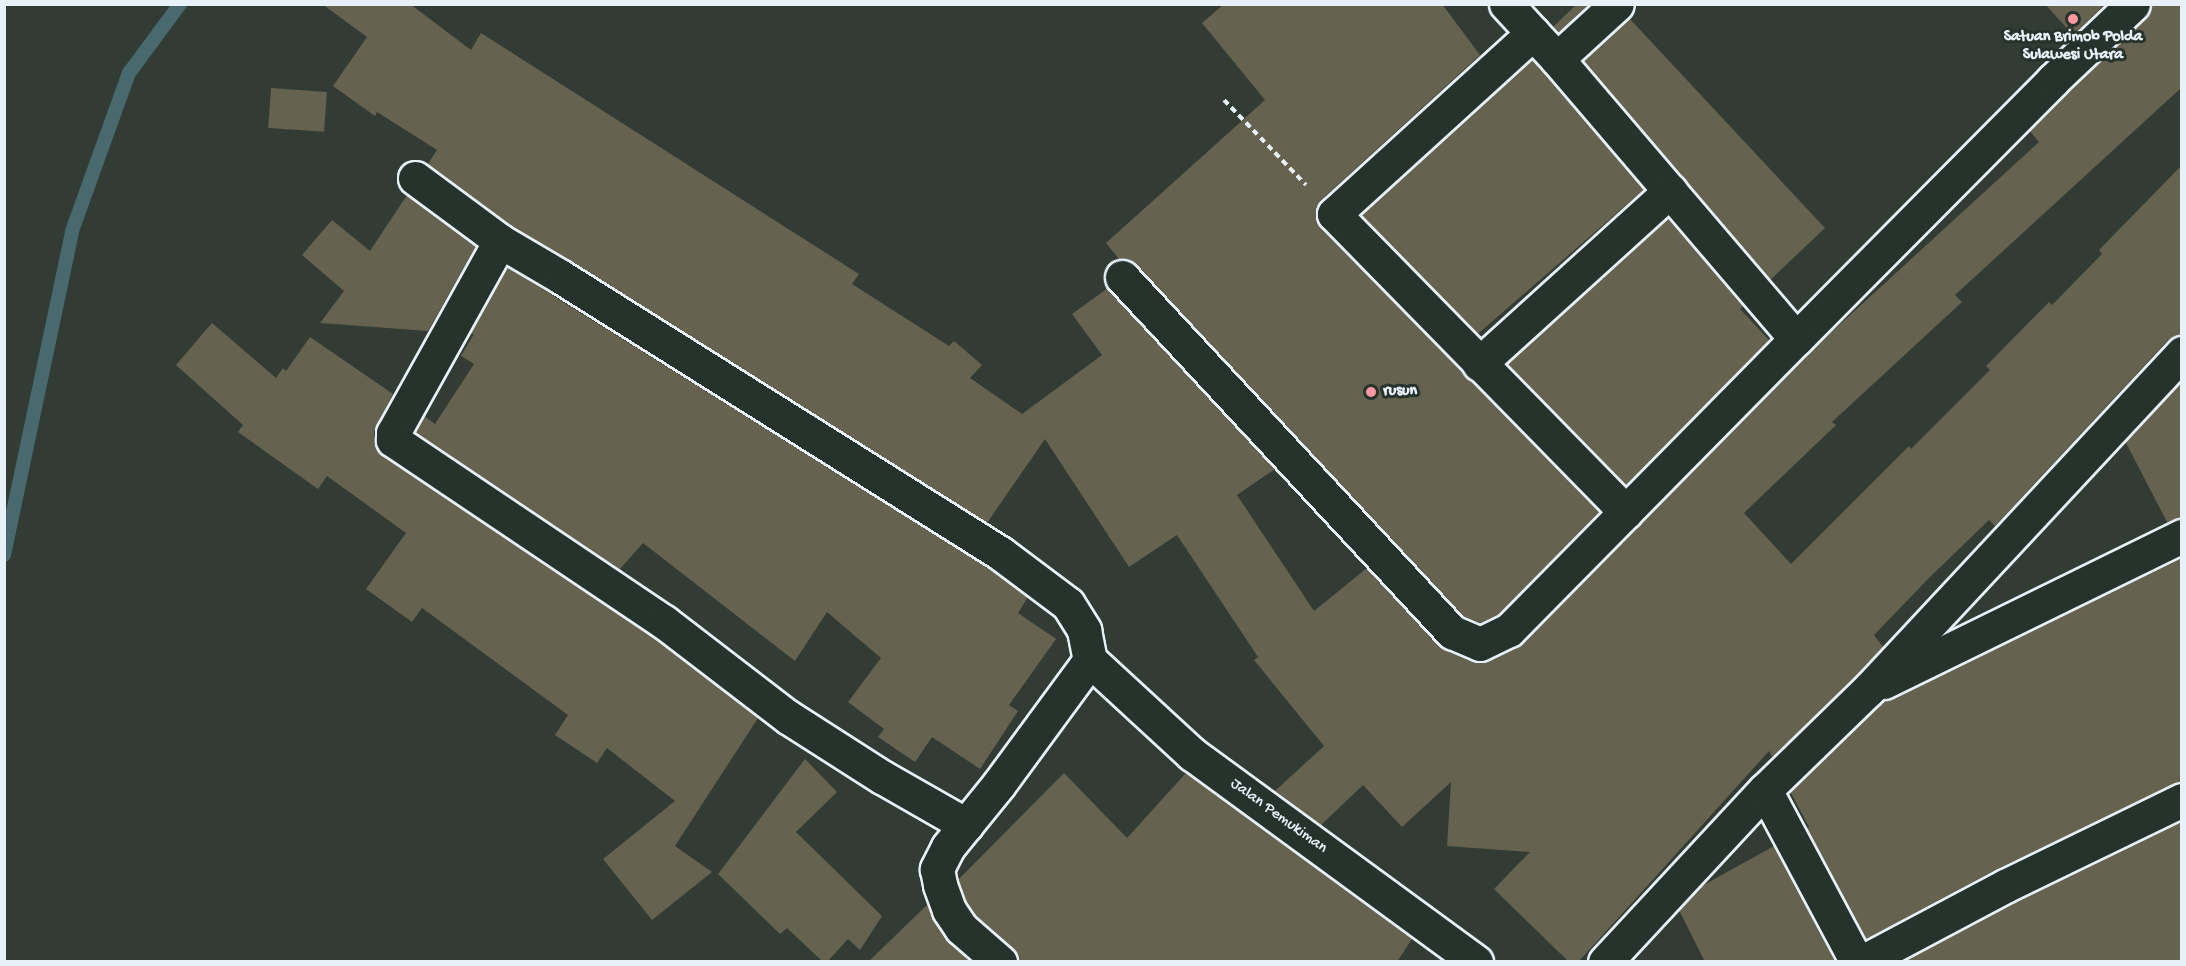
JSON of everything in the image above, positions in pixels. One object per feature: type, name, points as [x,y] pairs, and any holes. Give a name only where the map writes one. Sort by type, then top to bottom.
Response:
[{"type":"street","points":[[1506,4],[1557,59],[1796,339]]},
{"type":"street","points":[[1557,59],[1617,4]]},
{"type":"street","points":[[1122,277],[1452,632],[1480,644],[1509,630],[2053,80],[2133,4]]},
{"type":"street","points":[[1533,33],[1334,214],[1626,512]]},
{"type":"street","points":[[415,178],[500,241],[1000,553],[1068,604],[1084,630],[1090,660],[948,847],[938,869],[940,885],[949,910],[962,927],[1000,962]]},
{"type":"street","points":[[1479,364],[1670,191]]},
{"type":"street","points":[[500,241],[393,433],[393,440],[664,622],[788,717],[882,777],[966,825]]},
{"type":"street","points":[[1605,962],[1765,790],[1868,690],[2181,353]]},
{"type":"street","points":[[1868,690],[2181,536]]},
{"type":"street","name":"Jalan Pemukiman","points":[[1090,660],[1192,754],[1476,962]]},
{"type":"street","points":[[1765,790],[1857,962]]},
{"type":"street","points":[[1862,962],[2005,886],[2181,800]]},
{"type":"path","points":[[1224,100],[1334,214]]},
{"type":"building","points":[[322,4],[410,4],[471,50],[481,33],[859,274],[852,284],[949,346],[954,341],[982,365],[970,378],[1022,414],[1102,355],[1072,314],[1108,288],[1275,469],[1237,495],[1314,611],[1367,568],[1439,645],[1480,663],[1522,643],[1802,359],[2039,142],[2029,130],[2146,18],[2151,4],[2181,4],[2181,88],[1955,295],[1962,302],[1832,422],[1836,425],[1744,513],[1791,564],[1909,446],[1911,449],[1990,370],[1986,366],[2049,302],[2052,305],[2102,254],[2099,250],[2181,166],[2181,335],[2168,340],[1995,526],[1989,520],[1929,578],[1874,635],[1883,647],[1855,677],[1772,757],[1769,751],[1578,962],[1569,962],[1494,889],[1530,852],[1447,846],[1451,782],[1402,827],[1363,785],[1321,825],[1275,791],[1324,746],[1254,660],[1258,657],[1177,535],[1129,567],[1045,439],[987,523],[510,225],[428,164],[437,150],[377,112],[375,116],[333,86],[367,37]]},
{"type":"building","points":[[1224,4],[1442,4],[1480,55],[1321,200],[1316,208],[1316,218],[1321,227],[1599,512],[1498,615],[1480,623],[1463,616],[1136,264],[1128,259],[1119,259],[1106,243],[1265,100],[1202,23]]},
{"type":"building","points":[[1577,4],[1589,4],[1558,33],[1553,27]]},
{"type":"building","name":"Satuan Brimob Polda Sulawesi Utara","points":[[2045,4],[2105,4],[2073,35]]},
{"type":"building","points":[[1629,18],[1825,228],[1770,280],[1583,61]]},
{"type":"building","points":[[1532,59],[1645,189],[1471,340],[1358,211]]},
{"type":"building","points":[[271,88],[327,92],[324,132],[268,128]]},
{"type":"building","points":[[407,195],[476,246],[428,331],[320,323],[344,291],[302,255],[332,220],[370,251]]},
{"type":"building","points":[[1668,218],[1743,306],[1740,309],[1769,340],[1626,485],[1507,364]]},
{"type":"building","points":[[507,267],[989,568],[1028,597],[1018,613],[1056,639],[1009,705],[1018,711],[980,769],[932,737],[915,762],[878,737],[884,729],[848,702],[881,658],[827,612],[795,661],[643,543],[620,569],[624,573],[415,432],[424,416],[435,424],[474,364],[461,356],[474,334],[470,334]]},
{"type":"building","points":[[212,323],[276,378],[283,368],[286,371],[310,337],[393,394],[374,432],[376,448],[382,455],[653,637],[758,718],[675,846],[712,872],[652,920],[603,859],[675,801],[607,748],[597,763],[555,735],[568,715],[422,608],[412,622],[366,589],[406,533],[327,476],[318,489],[238,432],[243,425],[176,365]]},
{"type":"building","points":[[2181,381],[2181,518],[2167,522],[2125,441]]},
{"type":"building","points":[[2181,559],[2181,782],[1997,869],[1866,939],[1790,791],[1884,701]]},
{"type":"building","points":[[805,759],[837,792],[796,832],[882,916],[860,950],[848,939],[827,962],[823,962],[787,928],[780,934],[718,874]]},
{"type":"building","points":[[1064,773],[1127,838],[1186,773],[1412,939],[1397,962],[1018,962],[1012,948],[975,916],[966,902],[958,880]]},
{"type":"building","points":[[2179,822],[2181,827],[2181,962],[1903,962],[2013,903]]},
{"type":"building","points":[[1774,846],[1835,962],[1705,962],[1679,910],[1702,886]]},
{"type":"building","points":[[927,905],[946,939],[971,962],[868,962]]},
{"type":"waterway","points":[[4,555],[72,231],[129,73],[180,4]]},
{"type":"place","name":"Satuan Brimob Polda Sulawesi Utara","points":[[2073,19]]},
{"type":"place","name":"rusun","points":[[1371,392]]}]
